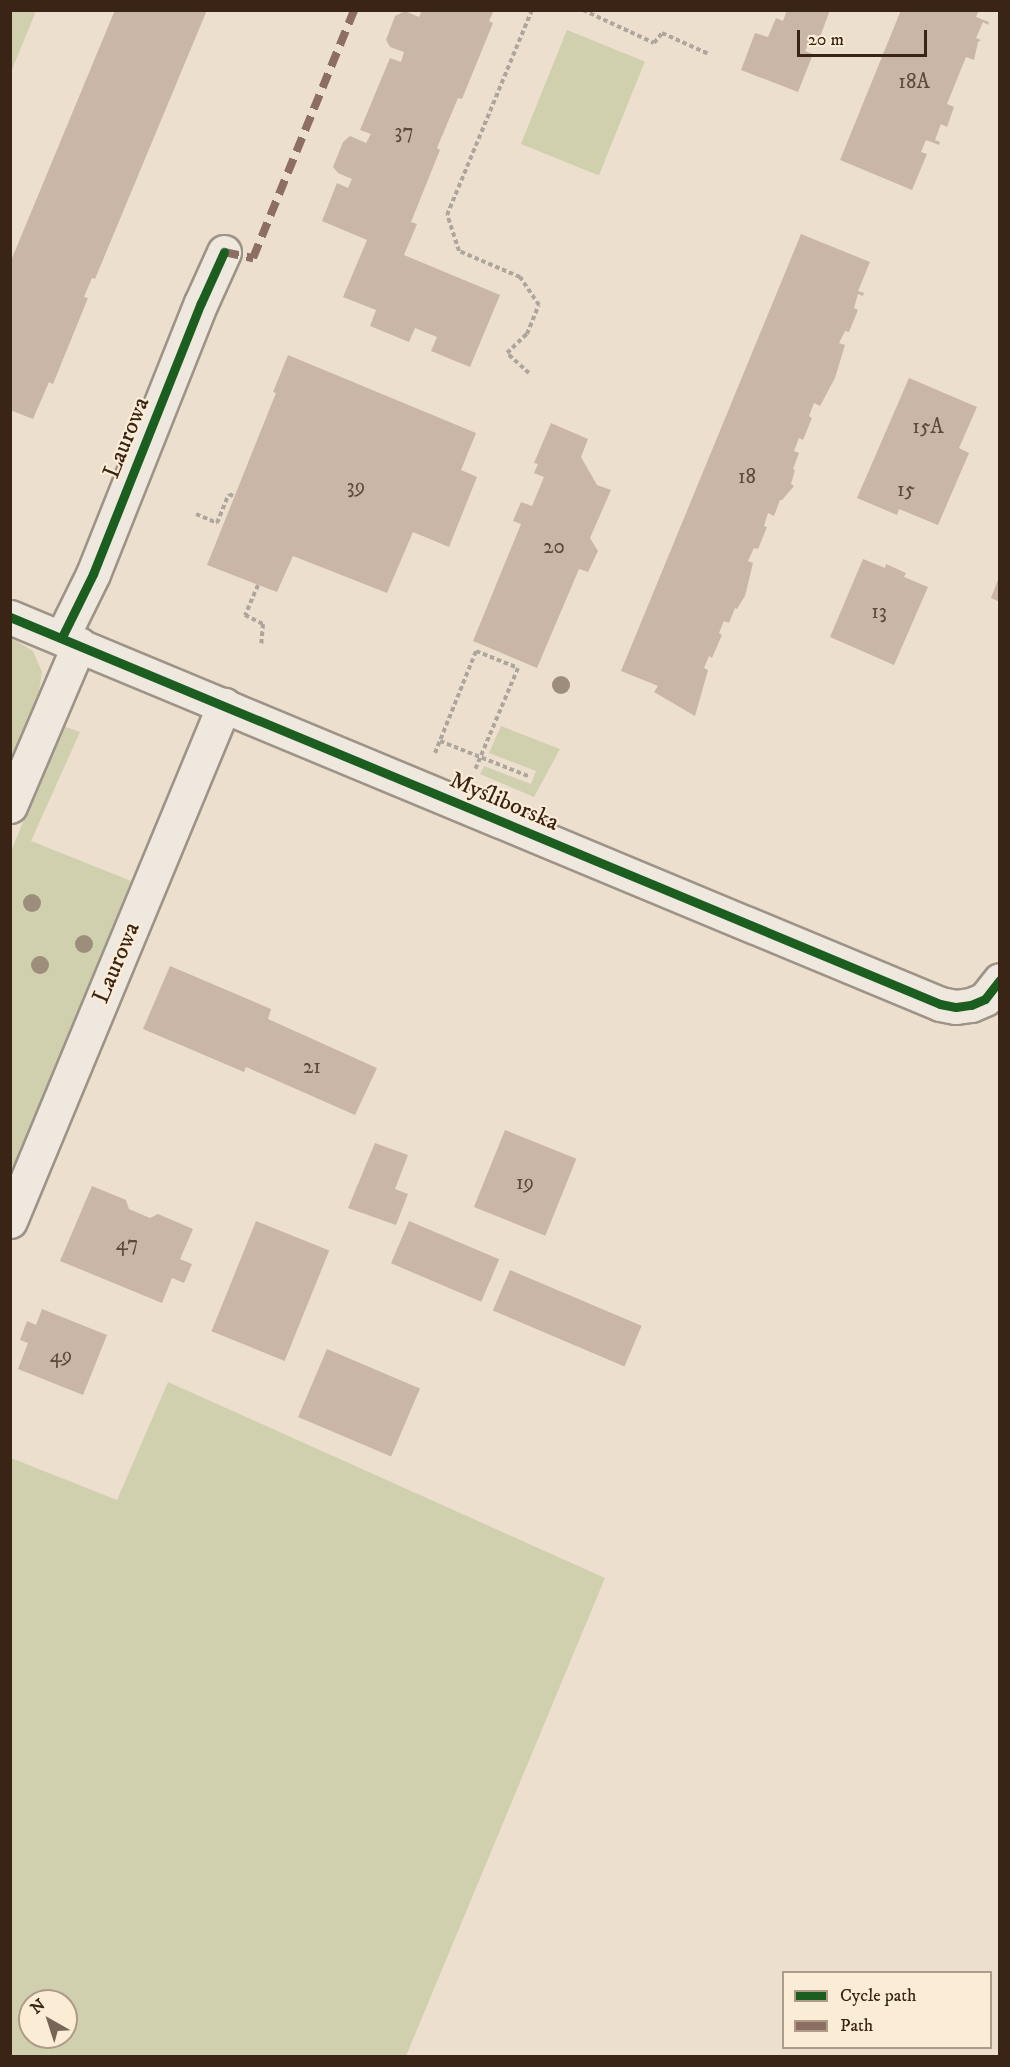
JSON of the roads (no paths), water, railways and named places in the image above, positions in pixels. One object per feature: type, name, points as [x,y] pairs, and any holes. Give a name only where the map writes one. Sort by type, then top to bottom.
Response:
[{"type":"street","name":"Laurowa","points":[[10,806],[93,574],[201,303],[224,252]]},
{"type":"street","name":"Myśliborska","points":[[10,617],[71,640],[940,1004],[956,1007],[995,998]]},
{"type":"street","name":"Laurowa","points":[[10,1221],[224,705]]}]
